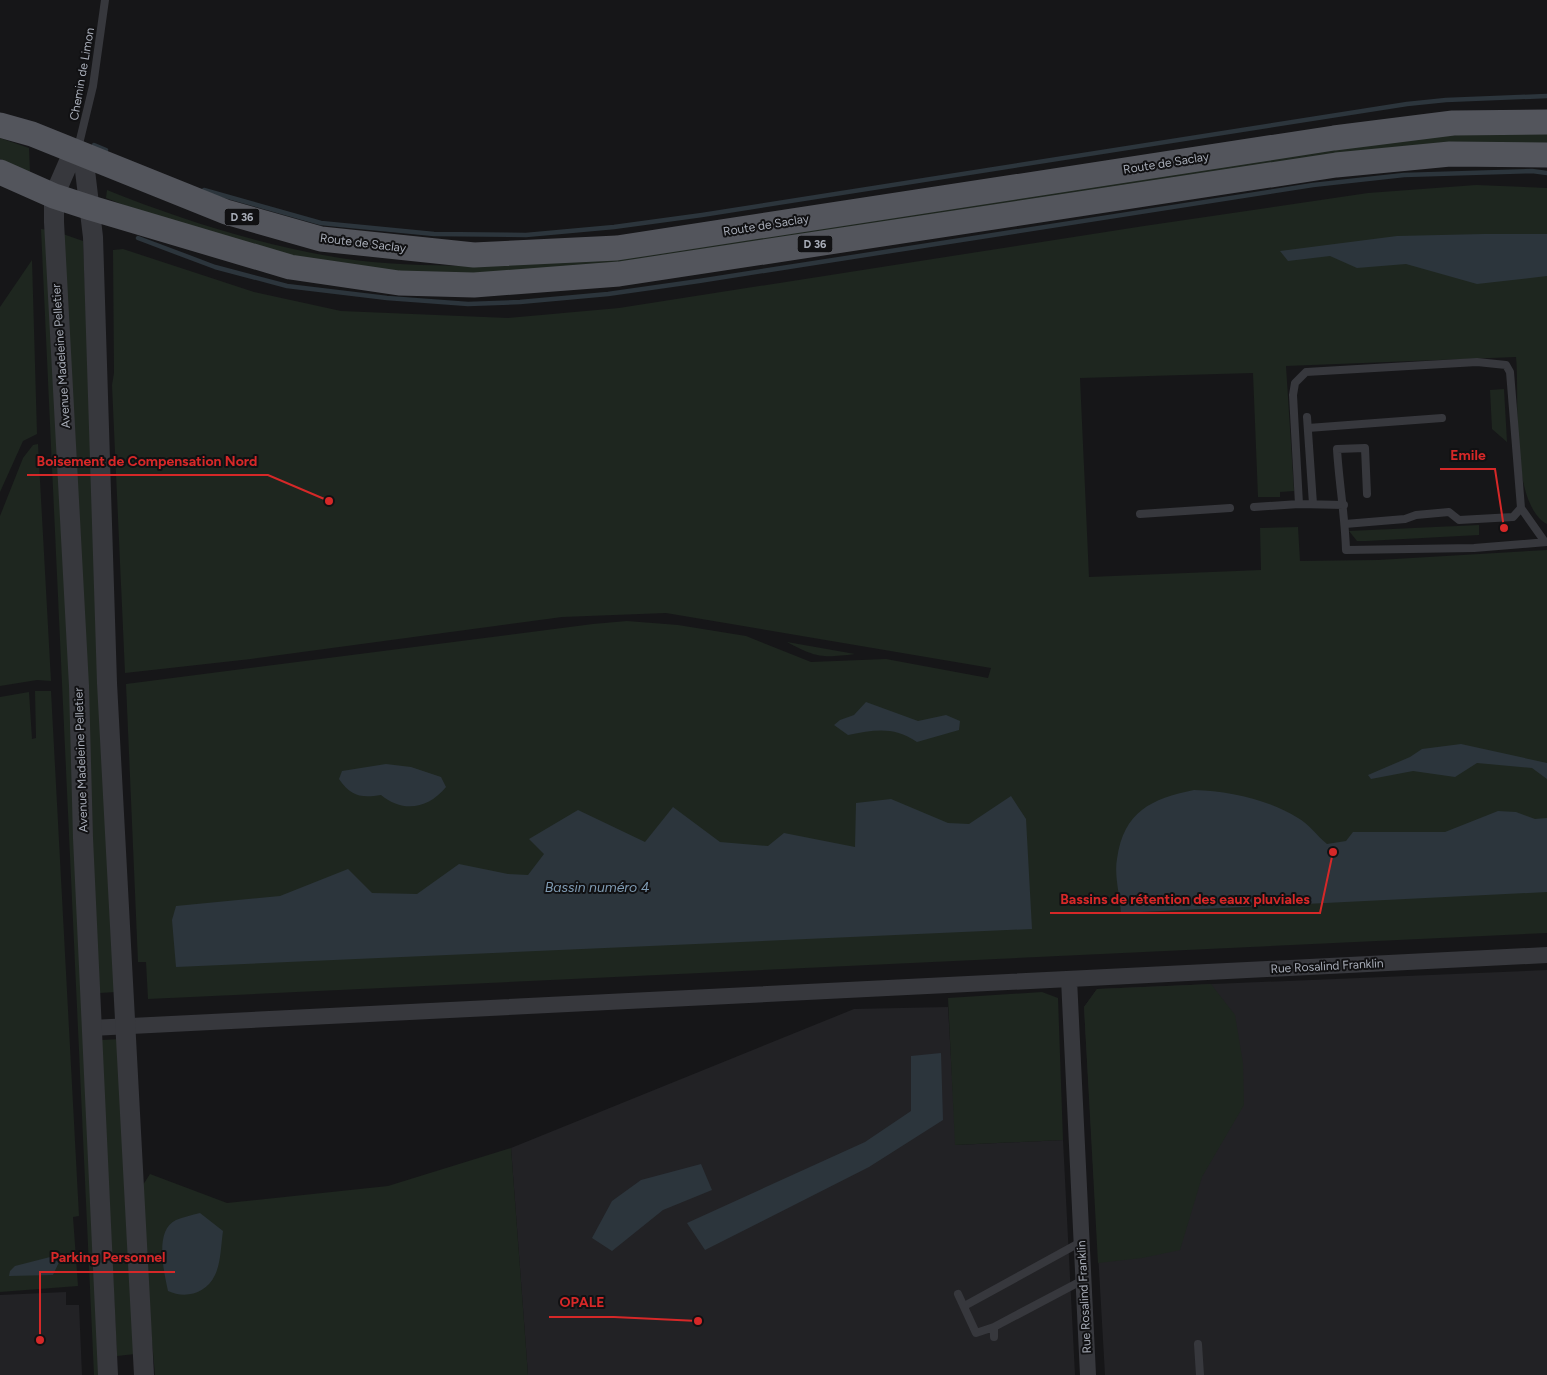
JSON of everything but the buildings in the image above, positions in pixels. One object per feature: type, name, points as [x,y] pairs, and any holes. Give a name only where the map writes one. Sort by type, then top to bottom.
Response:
[{"type":"main road","name":"Route de Saclay","points":[[0,125],[32,134],[226,212],[321,239],[474,255],[617,248],[1354,135],[1453,123],[1547,122]]},
{"type":"main road","name":"D 36","points":[[0,172],[54,196],[290,267],[399,283],[474,285],[619,274],[1336,165],[1450,154],[1547,155]]},
{"type":"street","name":"Avenue Madeleine Pelletier","points":[[78,152],[54,196],[56,286],[62,340],[79,686],[91,1028],[108,1375]]},
{"type":"street","points":[[78,152],[91,208],[107,683],[144,1375]]},
{"type":"street","name":"Rue Rosalind Franklin","points":[[91,1028],[1547,955]]},
{"type":"street","name":"Rue Rosalind Franklin","points":[[1069,979],[1088,1375]]},
{"type":"lane","name":"Chemin de Limon","points":[[78,152],[93,86],[105,0]]},
{"type":"lane","points":[[1300,504],[1293,395],[1295,383],[1306,372],[1495,362],[1506,365],[1510,372],[1521,508],[1546,542]]},
{"type":"lane","points":[[1307,417],[1313,504]]},
{"type":"lane","points":[[1308,428],[1442,418]]},
{"type":"lane","points":[[1367,494],[1365,448],[1337,449],[1339,487],[1344,505],[1346,550],[1474,548],[1546,542]]},
{"type":"lane","points":[[1254,507],[1300,504],[1344,505]]},
{"type":"lane","points":[[1140,514],[1230,508]]},
{"type":"lane","points":[[1345,524],[1405,519],[1416,514],[1449,512],[1459,520],[1513,517],[1521,508]]},
{"type":"lane","points":[[968,1304],[1081,1242]]},
{"type":"lane","points":[[958,1294],[976,1333],[994,1327],[1083,1280]]},
{"type":"lane","points":[[994,1327],[994,1337]]},
{"type":"lane","points":[[1198,1344],[1200,1375]]},
{"type":"shaded area","points":[[1547,129],[1547,146],[571,270],[436,276],[297,259],[157,218],[106,198],[107,190],[193,221],[251,239],[310,253],[372,262],[470,266],[1420,134]]},
{"type":"shaded area","points":[[0,138],[29,148],[30,173],[0,159]]},
{"type":"shaded area","points":[[1476,185],[1547,188],[1547,524],[1535,513],[1527,495],[1522,473],[1519,448],[1516,357],[1286,366],[1294,491],[1280,492],[1280,497],[1258,497],[1253,373],[1080,378],[1089,577],[1261,570],[1260,528],[1298,527],[1300,561],[1378,560],[1547,550],[1547,933],[148,999],[146,962],[138,962],[126,684],[627,621],[678,625],[746,636],[811,662],[886,659],[988,678],[991,668],[666,613],[562,617],[251,659],[125,673],[112,385],[114,373],[113,250],[123,249],[254,292],[341,311],[508,318],[619,308],[1368,193]]},
{"type":"shaded area","points":[[41,229],[48,230],[103,1375],[94,1375]]},
{"type":"shaded area","points":[[63,234],[83,241],[117,992],[99,993]]},
{"type":"shaded area","points":[[32,260],[37,434],[23,441],[0,492],[0,307]]},
{"type":"shaded area","points":[[1504,389],[1507,442],[1492,429],[1490,390]]},
{"type":"shaded area","points":[[38,444],[51,681],[37,680],[0,686],[0,516],[23,458],[33,445]]},
{"type":"shaded area","points":[[1479,525],[1479,535],[1366,541],[1357,541],[1349,531]]},
{"type":"shaded area","points":[[787,642],[855,654],[820,656]]},
{"type":"shaded area","points":[[35,691],[51,691],[79,1216],[73,1217],[78,1286],[0,1292],[0,697],[29,692],[32,739],[36,738]]},
{"type":"shaded area","points":[[1547,970],[1547,1375],[1105,1375],[1084,1007],[1097,989]]},
{"type":"shaded area","points":[[1211,984],[1235,1015],[1243,1063],[1244,1105],[1202,1177],[1180,1250],[1142,1258],[1098,1263],[1084,1007],[1097,989]]},
{"type":"shaded area","points":[[1042,992],[1058,998],[1063,1140],[955,1145],[948,998]]},
{"type":"shaded area","points":[[948,1007],[956,1145],[1063,1140],[1075,1375],[528,1375],[511,1148],[854,1009]]},
{"type":"shaded area","points":[[121,1039],[135,1354],[117,1356],[101,1040]]},
{"type":"shaded area","points":[[511,1148],[528,1375],[155,1375],[143,1185],[150,1174],[227,1203],[388,1186]]},
{"type":"shaded area","points":[[66,1292],[66,1305],[79,1305],[82,1375],[0,1375],[0,1295]]},
{"type":"water","points":[[1547,234],[1547,276],[1477,284],[1406,264],[1357,268],[1330,256],[1288,261],[1280,251],[1397,236]]},
{"type":"water","points":[[866,702],[918,721],[946,715],[960,721],[959,730],[917,742],[892,731],[875,731],[848,735],[834,725],[840,720],[854,715]]},
{"type":"water","points":[[1461,744],[1547,763],[1547,779],[1532,768],[1477,763],[1455,777],[1413,771],[1371,779],[1368,775],[1410,757],[1422,749]]},
{"type":"water","points":[[386,764],[411,767],[441,777],[446,787],[431,800],[423,804],[406,806],[389,801],[381,795],[357,795],[348,790],[339,779],[342,771]]},
{"type":"water","points":[[1194,790],[1234,794],[1274,806],[1302,821],[1327,844],[1346,841],[1353,832],[1445,832],[1498,811],[1516,812],[1535,819],[1547,818],[1547,892],[1121,913],[1116,865],[1126,829],[1133,818],[1153,803]]},
{"type":"water","name":"Bassin numéro 4","points":[[1011,796],[1026,819],[1032,929],[176,967],[172,920],[176,906],[280,896],[348,869],[372,893],[417,894],[459,864],[508,874],[528,875],[544,854],[529,839],[578,810],[645,842],[673,807],[720,842],[768,846],[784,833],[855,847],[856,803],[891,799],[948,823],[969,824]]},
{"type":"water","points":[[941,1053],[943,1120],[869,1167],[705,1250],[687,1223],[865,1142],[911,1111],[911,1056]]},
{"type":"water","points":[[701,1164],[712,1190],[663,1210],[612,1251],[592,1238],[612,1201],[641,1180]]},
{"type":"water","points":[[200,1213],[223,1231],[220,1259],[215,1275],[201,1291],[181,1295],[168,1291],[162,1252],[165,1233],[169,1225],[176,1220]]},
{"type":"water","points":[[54,1256],[60,1260],[53,1275],[9,1276],[10,1271],[15,1266]]},
{"type":"waterway","points":[[204,190],[321,223],[434,234],[526,235],[614,227],[702,215],[1407,104],[1446,100],[1547,96]]},
{"type":"waterway","points":[[94,145],[106,150]]},
{"type":"waterway","points":[[138,238],[215,267],[287,286],[387,298],[468,304],[520,302],[608,294],[699,281],[1313,185],[1404,175],[1532,171],[1547,173]]},
{"type":"place","name":"Boisement de Compensation Nord","points":[[329,501]]},
{"type":"place","name":"Emile","points":[[1504,528]]},
{"type":"place","name":"Bassins de rétention des eaux pluviales","points":[[1333,852]]},
{"type":"place","name":"OPALE","points":[[698,1321]]},
{"type":"place","name":"Parking Personnel","points":[[40,1340]]}]
